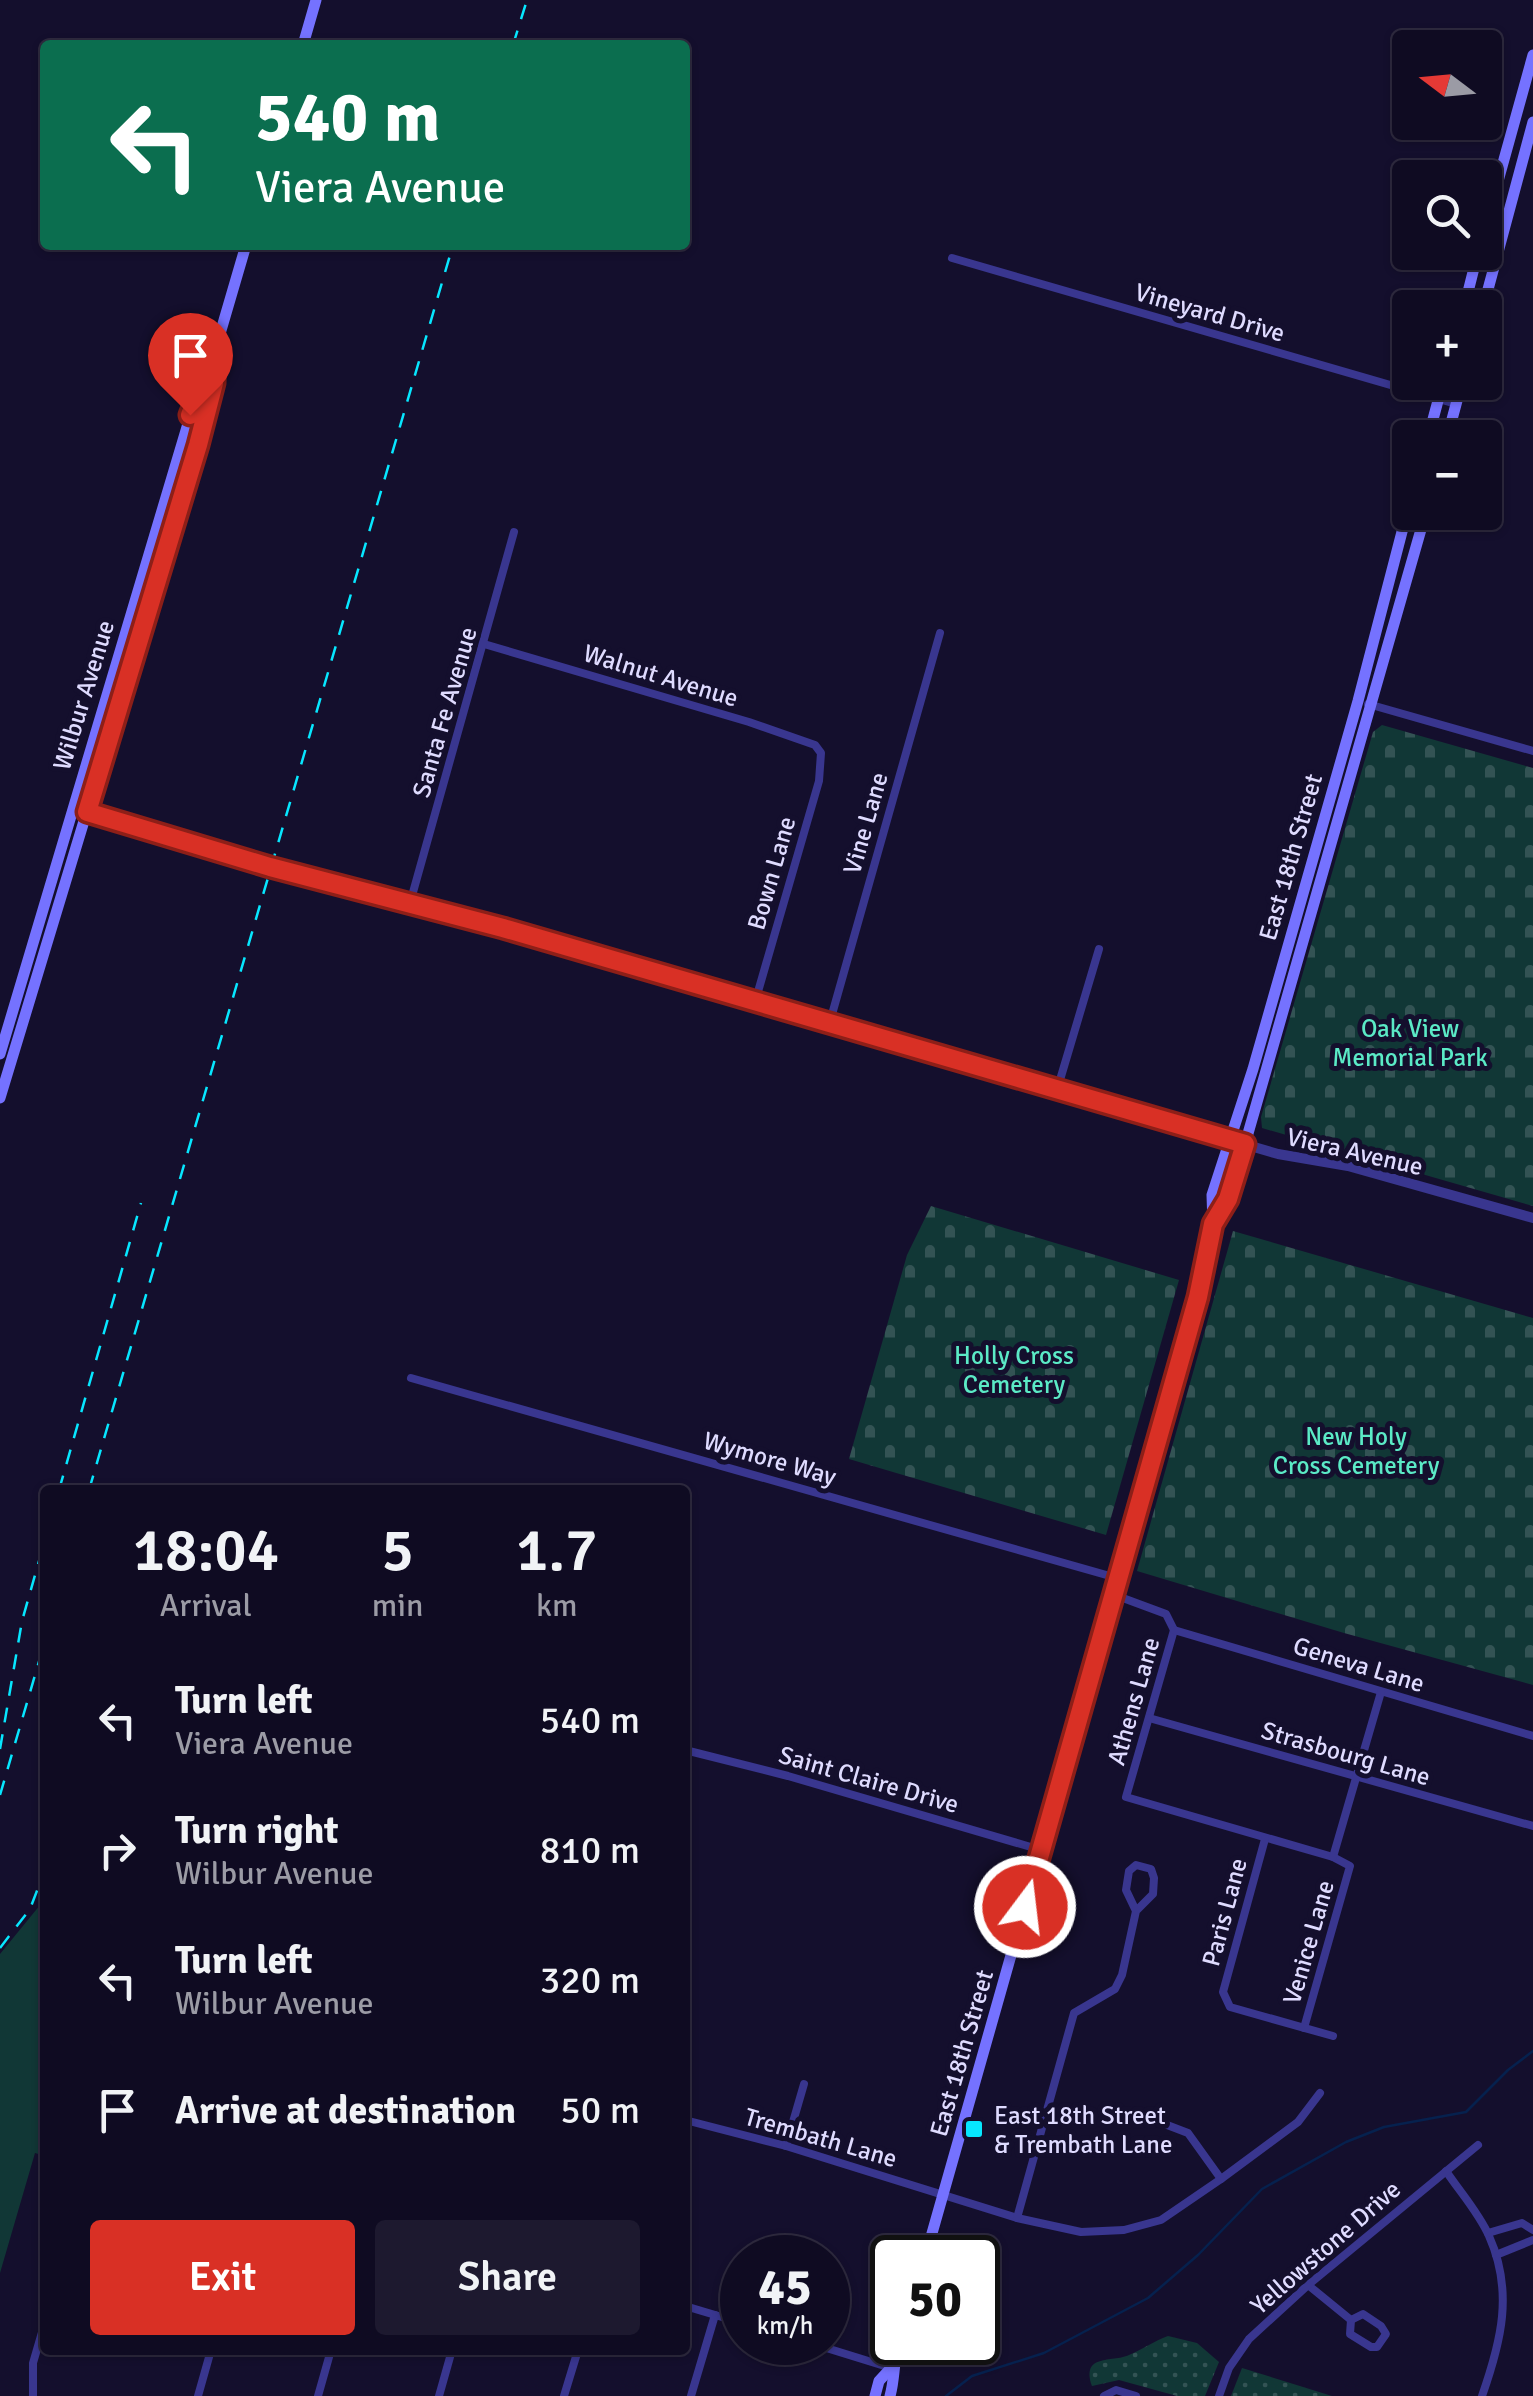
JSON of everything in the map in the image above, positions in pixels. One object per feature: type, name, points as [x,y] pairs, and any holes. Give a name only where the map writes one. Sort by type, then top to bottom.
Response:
[{"type":"main road","points":[[305,40],[316,0]]},
{"type":"main road","points":[[1502,166],[1533,55]]},
{"type":"main road","points":[[1488,290],[1530,146],[1533,122]]},
{"type":"main road","name":"Wilbur Avenue","points":[[0,1054],[198,390],[215,352],[245,250]]},
{"type":"main road","name":"Wilbur Avenue","points":[[0,1098],[206,414],[214,383],[215,352]]},
{"type":"main road","points":[[1452,420],[1457,400]]},
{"type":"main road","name":"East 18th Street","points":[[1213,1224],[1228,1199],[1245,1144],[1365,703],[1404,530]]},
{"type":"main road","name":"East 18th Street","points":[[932,2235],[1198,1297],[1213,1224],[1212,1194],[1420,530]]},
{"type":"main road","points":[[151,547],[166,552]]},
{"type":"main road","points":[[890,2396],[892,2365]]},
{"type":"main road","points":[[875,2396],[879,2380],[891,2368]]},
{"type":"street","points":[[1509,140],[1530,146]]},
{"type":"street","name":"Vineyard Drive","points":[[952,258],[1392,386]]},
{"type":"street","name":"Vineyard Drive","points":[[1442,400],[1456,404]]},
{"type":"street","name":"Santa Fe Avenue","points":[[410,902],[514,532]]},
{"type":"street","name":"Vine Lane","points":[[829,1025],[940,633]]},
{"type":"street","name":"Walnut Avenue","points":[[484,644],[805,739],[821,753]]},
{"type":"street","points":[[1365,703],[1533,751]]},
{"type":"street","name":"Bown Lane","points":[[754,1002],[819,781],[821,753]]},
{"type":"street","name":"Viera Avenue","points":[[72,808],[1278,1154],[1348,1166],[1533,1218]]},
{"type":"street","points":[[1057,1090],[1099,949]]},
{"type":"street","name":"Wymore Way","points":[[411,1378],[1117,1578]]},
{"type":"street","name":"Athens Lane","points":[[1112,1594],[1166,1614],[1174,1630],[1126,1797],[1265,1839]]},
{"type":"street","name":"Geneva Lane","points":[[1174,1630],[1533,1736]]},
{"type":"street","name":"Venice Lane","points":[[1304,2028],[1350,1866],[1334,1857],[1381,1692]]},
{"type":"street","name":"Strasbourg Lane","points":[[1149,1718],[1533,1826]]},
{"type":"street","name":"Saint Claire Drive","points":[[690,1751],[1041,1850]]},
{"type":"street","points":[[1265,1839],[1334,1857]]},
{"type":"street","name":"Paris Lane","points":[[1265,1839],[1223,1992],[1230,2007],[1333,2036]]},
{"type":"street","points":[[1018,2218],[1074,2013],[1114,1989],[1122,1975],[1136,1911],[1153,1894],[1151,1869],[1136,1865],[1129,1870],[1126,1890],[1136,1911]]},
{"type":"street","points":[[786,2146],[804,2084]]},
{"type":"street","name":"Trembath Lane","points":[[690,2121],[786,2146],[1018,2218],[1081,2232],[1124,2230],[1161,2220],[1298,2122],[1320,2093]]},
{"type":"street","points":[[1141,2114],[1188,2133],[1221,2178]]},
{"type":"street","name":"Yellowstone Drive","points":[[1219,2396],[1229,2368],[1248,2339],[1478,2145]]},
{"type":"street","points":[[1446,2171],[1488,2233],[1496,2255],[1503,2301],[1501,2340],[1482,2396]]},
{"type":"street","points":[[1488,2233],[1522,2223],[1533,2230]]},
{"type":"street","points":[[1496,2255],[1533,2240]]},
{"type":"street","points":[[1308,2285],[1351,2320]]},
{"type":"street","points":[[690,2308],[720,2316]]},
{"type":"street","points":[[1363,2314],[1382,2326],[1384,2342],[1371,2347],[1350,2334],[1351,2320],[1363,2314]]},
{"type":"street","points":[[691,2396],[715,2315]]},
{"type":"street","points":[[33,2396],[33,2363],[40,2339]]},
{"type":"street","points":[[198,2396],[210,2355]]},
{"type":"street","points":[[318,2396],[330,2355]]},
{"type":"street","points":[[439,2396],[451,2355]]},
{"type":"street","points":[[564,2396],[576,2355]]},
{"type":"street","points":[[850,2355],[891,2368]]},
{"type":"street","points":[[1104,2396],[1116,2390],[1136,2396]]},
{"type":"green space","name":"Oak View Memorial Park","points":[[1382,725],[1533,768],[1533,1206],[1262,1128],[1261,1117],[1373,732]]},
{"type":"green space","name":"Holly Cross Cemetery","points":[[931,1206],[1179,1280],[1106,1535],[849,1459],[907,1255]]},
{"type":"green space","name":"New Holy Cross Cemetery","points":[[1233,1231],[1533,1318],[1533,1685],[1137,1571]]},
{"type":"green space","points":[[40,1905],[40,2154],[35,2153],[0,2273],[0,1954]]},
{"type":"green space","points":[[1168,2336],[1197,2343],[1219,2362],[1205,2396],[1177,2396],[1119,2380],[1092,2386],[1094,2364],[1129,2355]]},
{"type":"green space","points":[[1242,2368],[1332,2396],[1231,2396]]},
{"type":"waterway","points":[[946,2396],[972,2376],[1044,2353],[1148,2298],[1198,2255],[1262,2189],[1346,2142],[1384,2127],[1466,2112],[1533,2051]]},
{"type":"railway","points":[[515,40],[527,0]]},
{"type":"railway","points":[[90,1485],[452,250]]},
{"type":"railway","points":[[60,1485],[141,1203]]},
{"type":"railway","points":[[0,1749],[22,1621],[40,1558]]},
{"type":"railway","points":[[0,1795],[40,1658]]},
{"type":"railway","points":[[0,1948],[30,1909],[40,1883]]},
{"type":"place","name":"East 18th Street & Trembath Lane","points":[[974,2129]]},
{"type":"route","points":[[190,415],[215,352],[214,383],[198,445],[87,812],[270,867],[503,928],[1245,1144],[1228,1199],[1213,1224],[1198,1297],[1025,1907]]}]
